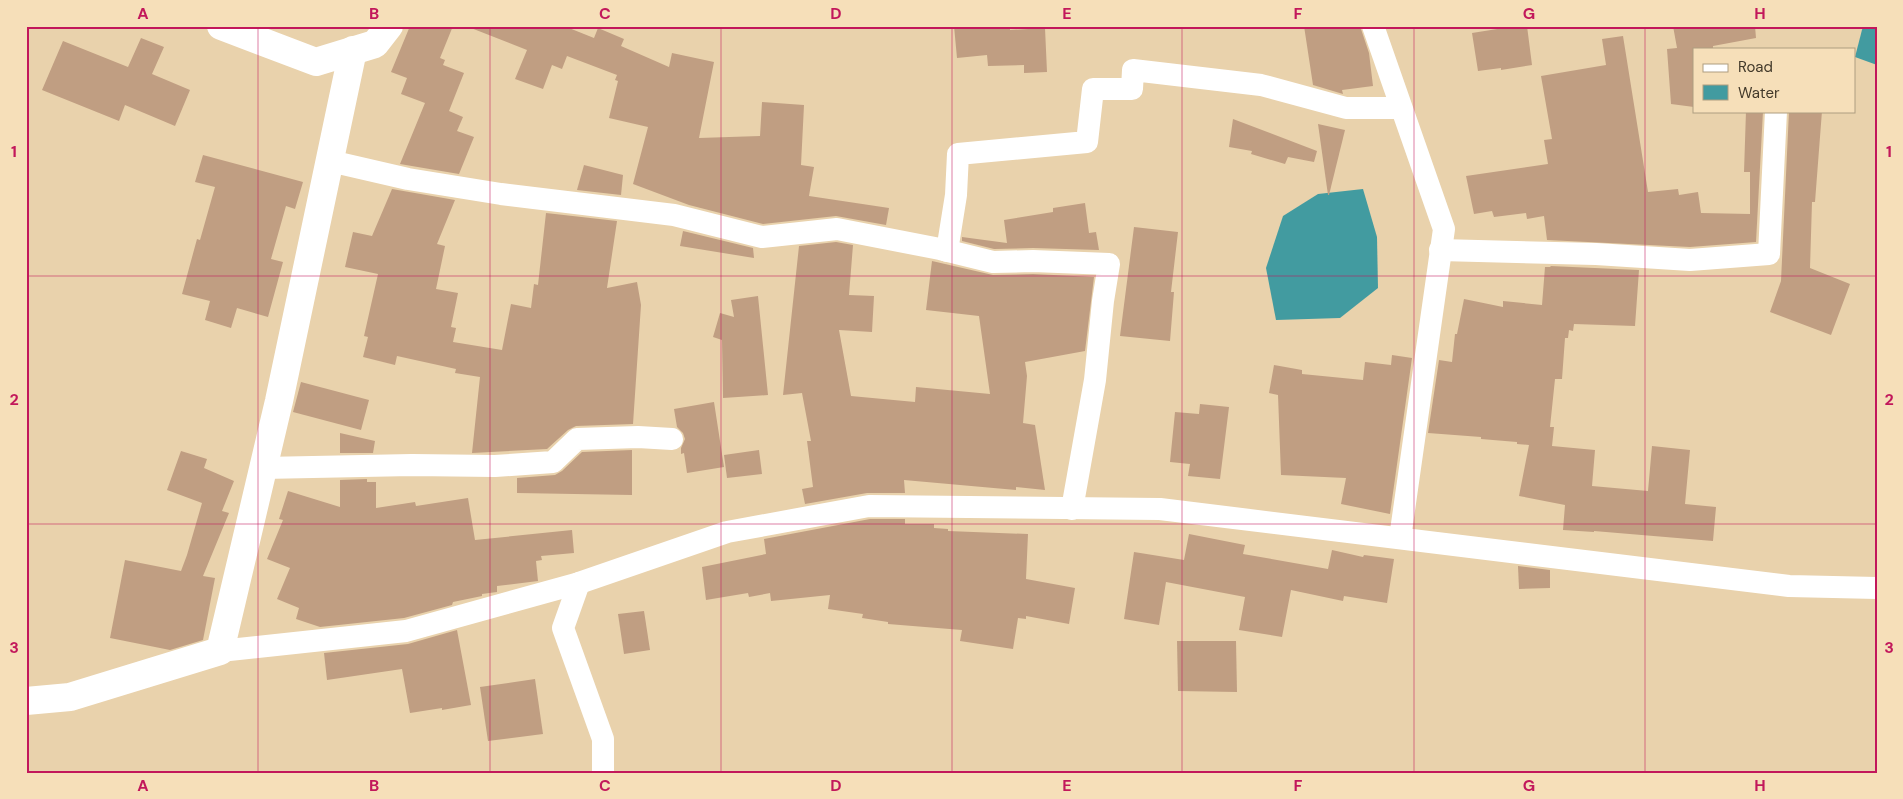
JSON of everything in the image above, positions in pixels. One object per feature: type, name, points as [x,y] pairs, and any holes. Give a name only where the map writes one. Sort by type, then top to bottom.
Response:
[{"type":"street","points":[[221,26],[316,62],[375,44],[389,26]]},
{"type":"street","points":[[1372,26],[1444,229],[1400,538]]},
{"type":"street","points":[[220,651],[281,392],[354,50]]},
{"type":"street","points":[[947,251],[956,195],[958,154],[1087,142],[1093,89],[1132,88],[1133,70],[1261,85],[1346,108],[1401,108]]},
{"type":"street","points":[[1440,250],[1596,254],[1690,260],[1769,254],[1776,112]]},
{"type":"street","points":[[330,161],[408,179],[501,194],[674,215],[762,237],[838,229],[993,262],[1033,261],[1109,264],[1103,300],[1095,380],[1072,509]]},
{"type":"street","points":[[263,468],[412,465],[495,466],[553,462],[577,439],[638,437],[672,439]]},
{"type":"street","points":[[26,701],[70,697],[220,651],[406,631],[579,583],[727,532],[868,506],[1160,509],[1789,586],[1877,588]]},
{"type":"street","points":[[579,583],[563,628],[603,739],[602,773]]},
{"type":"water","points":[[1863,26],[1877,26],[1877,65],[1856,57]]},
{"type":"water","points":[[1363,189],[1377,237],[1378,288],[1340,318],[1276,320],[1266,268],[1283,216],[1318,194]]},
{"type":"building","points":[[410,26],[453,26],[440,58],[445,60],[443,65],[464,73],[449,111],[463,117],[457,131],[474,137],[459,174],[400,164],[425,103],[401,94],[407,78],[391,72]]},
{"type":"building","points":[[471,26],[564,26],[594,38],[598,28],[624,39],[621,46],[669,67],[672,53],[714,62],[699,138],[760,136],[762,102],[804,105],[801,165],[814,167],[809,196],[889,208],[886,225],[836,216],[763,224],[689,205],[633,184],[648,127],[609,118],[618,81],[615,80],[617,75],[567,56],[562,69],[552,65],[543,89],[515,79],[527,50],[471,28]]},
{"type":"building","points":[[954,26],[1010,26],[1010,30],[1045,28],[1047,72],[1024,73],[1024,65],[988,66],[987,55],[957,58]]},
{"type":"building","points":[[1304,26],[1360,26],[1369,53],[1373,86],[1342,90],[1343,94],[1313,85]]},
{"type":"building","points":[[1527,26],[1532,65],[1501,70],[1501,68],[1478,71],[1472,33]]},
{"type":"building","points":[[1673,26],[1755,26],[1756,38],[1713,46],[1713,48],[1693,48],[1693,107],[1671,104],[1667,49],[1677,48]]},
{"type":"building","points":[[1623,36],[1648,192],[1678,189],[1679,195],[1698,192],[1701,213],[1750,214],[1750,172],[1744,172],[1746,112],[1763,112],[1756,242],[1690,247],[1547,240],[1544,216],[1527,219],[1526,213],[1494,217],[1492,211],[1474,214],[1466,176],[1548,164],[1544,140],[1552,139],[1541,76],[1606,65],[1602,39]]},
{"type":"building","points":[[141,38],[164,47],[152,74],[190,90],[175,126],[125,105],[119,121],[42,90],[63,41],[128,67]]},
{"type":"building","points":[[1789,112],[1822,112],[1815,202],[1812,202],[1810,268],[1850,284],[1831,335],[1770,312],[1781,281]]},
{"type":"building","points":[[1233,119],[1317,151],[1314,162],[1288,157],[1285,164],[1251,154],[1252,151],[1229,147]]},
{"type":"building","points":[[1318,124],[1345,130],[1329,195],[1328,195]]},
{"type":"building","points":[[203,155],[303,182],[295,209],[286,206],[271,259],[283,262],[268,317],[237,308],[231,328],[205,320],[210,301],[182,294],[197,239],[200,240],[215,187],[195,182]]},
{"type":"building","points":[[584,165],[623,175],[621,195],[577,190]]},
{"type":"building","points":[[392,189],[455,200],[437,244],[445,246],[436,289],[458,293],[451,327],[456,328],[453,342],[502,350],[511,304],[531,308],[534,284],[538,285],[546,213],[617,221],[607,288],[637,282],[641,305],[633,424],[576,426],[568,430],[547,449],[472,453],[480,377],[455,373],[456,369],[397,356],[395,365],[363,357],[368,337],[364,336],[378,274],[345,267],[353,232],[372,236]]},
{"type":"building","points":[[1085,203],[1089,233],[1096,232],[1099,250],[994,249],[962,241],[962,237],[1007,243],[1004,220],[1053,212],[1053,208]]},
{"type":"building","points":[[1134,227],[1178,232],[1171,292],[1174,292],[1170,341],[1120,336]]},
{"type":"building","points":[[683,231],[753,248],[754,258],[680,246]]},
{"type":"building","points":[[836,242],[853,245],[849,295],[874,296],[872,332],[839,330],[851,396],[915,402],[916,387],[990,394],[979,316],[926,310],[932,261],[993,275],[1033,274],[1094,277],[1085,351],[1025,362],[1027,376],[1023,423],[1035,425],[1045,490],[1016,487],[1016,490],[904,480],[905,493],[867,493],[805,504],[802,489],[813,487],[807,441],[811,441],[802,393],[783,395],[799,246]]},
{"type":"building","points":[[1545,267],[1639,270],[1635,326],[1574,324],[1573,331],[1569,330],[1568,338],[1565,338],[1562,379],[1555,379],[1550,427],[1554,427],[1552,446],[1595,450],[1592,486],[1648,491],[1652,446],[1690,450],[1685,504],[1716,507],[1713,541],[1563,530],[1565,505],[1519,496],[1529,445],[1481,439],[1481,437],[1428,433],[1439,360],[1452,362],[1455,334],[1457,334],[1464,299],[1503,307],[1503,301],[1542,305]]},
{"type":"building","points":[[758,296],[768,395],[723,398],[722,340],[713,337],[720,313],[734,317],[731,300]]},
{"type":"building","points":[[1392,355],[1412,358],[1390,514],[1341,504],[1346,478],[1281,475],[1278,395],[1269,393],[1274,365],[1302,370],[1302,374],[1363,380],[1365,362],[1391,365]]},
{"type":"building","points":[[301,382],[369,400],[361,430],[293,412]]},
{"type":"building","points":[[714,402],[724,467],[687,473],[684,453],[681,454],[681,448],[685,439],[683,433],[677,427],[674,409]]},
{"type":"building","points":[[1200,404],[1229,407],[1220,479],[1188,476],[1190,464],[1170,462],[1175,412],[1199,414]]},
{"type":"building","points":[[340,433],[375,441],[373,453],[340,453]]},
{"type":"building","points":[[632,450],[632,495],[517,493],[517,478],[555,475],[582,452]]},
{"type":"building","points":[[759,450],[762,474],[727,478],[724,455]]},
{"type":"building","points":[[181,451],[207,459],[204,468],[234,481],[222,511],[229,513],[203,576],[215,578],[203,640],[170,650],[110,638],[125,560],[181,571],[202,503],[167,490]]},
{"type":"building","points":[[367,479],[367,482],[376,482],[376,508],[415,502],[416,506],[468,498],[475,540],[572,530],[574,553],[541,556],[542,560],[536,561],[538,581],[497,586],[497,592],[453,602],[452,605],[404,618],[320,627],[296,619],[299,608],[277,599],[290,568],[267,559],[283,520],[279,519],[288,491],[340,507],[340,480]]},
{"type":"building","points":[[870,519],[905,519],[905,524],[934,524],[934,528],[948,529],[948,531],[1028,534],[1026,579],[1075,588],[1069,624],[1026,616],[1026,619],[1018,618],[1013,649],[960,641],[962,630],[888,624],[888,622],[862,618],[863,614],[828,609],[830,595],[771,601],[770,593],[749,597],[748,593],[706,600],[702,567],[766,554],[764,539]]},
{"type":"building","points":[[1189,534],[1245,545],[1243,554],[1328,569],[1332,550],[1363,557],[1364,555],[1394,559],[1387,603],[1344,596],[1343,601],[1291,590],[1282,637],[1239,630],[1245,597],[1166,582],[1159,625],[1124,619],[1134,552],[1184,560]]},
{"type":"building","points":[[1518,566],[1550,570],[1550,588],[1519,589]]},
{"type":"building","points":[[644,611],[650,650],[624,654],[618,614]]},
{"type":"building","points":[[457,630],[471,705],[410,713],[402,669],[327,680],[324,653],[408,644]]},
{"type":"building","points":[[1177,641],[1236,641],[1237,692],[1178,691]]},
{"type":"building","points":[[535,679],[543,734],[488,741],[480,687]]}]
